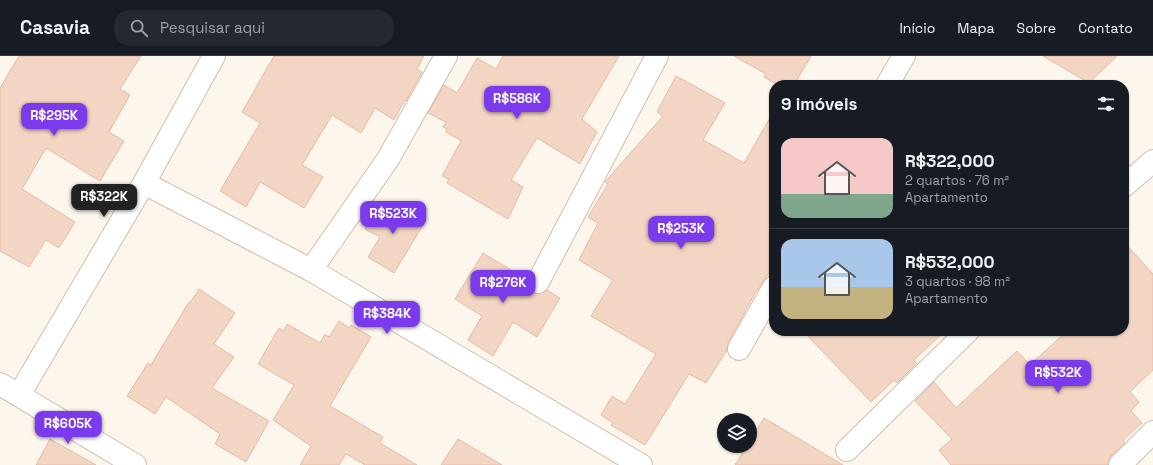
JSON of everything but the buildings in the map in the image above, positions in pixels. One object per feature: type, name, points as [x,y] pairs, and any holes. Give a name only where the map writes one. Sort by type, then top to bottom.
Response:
[{"type":"street","points":[[19,395],[144,182],[214,56]]},
{"type":"street","points":[[311,270],[388,159],[446,56]]},
{"type":"street","points":[[538,282],[657,56]]},
{"type":"street","points":[[890,80],[904,56]]},
{"type":"street","points":[[1129,182],[1153,161]]},
{"type":"street","points":[[144,182],[311,270],[642,465]]},
{"type":"street","points":[[739,349],[769,296]]},
{"type":"street","points":[[847,450],[963,336]]},
{"type":"street","points":[[0,384],[135,465]]},
{"type":"street","points":[[1120,465],[1153,432]]}]
